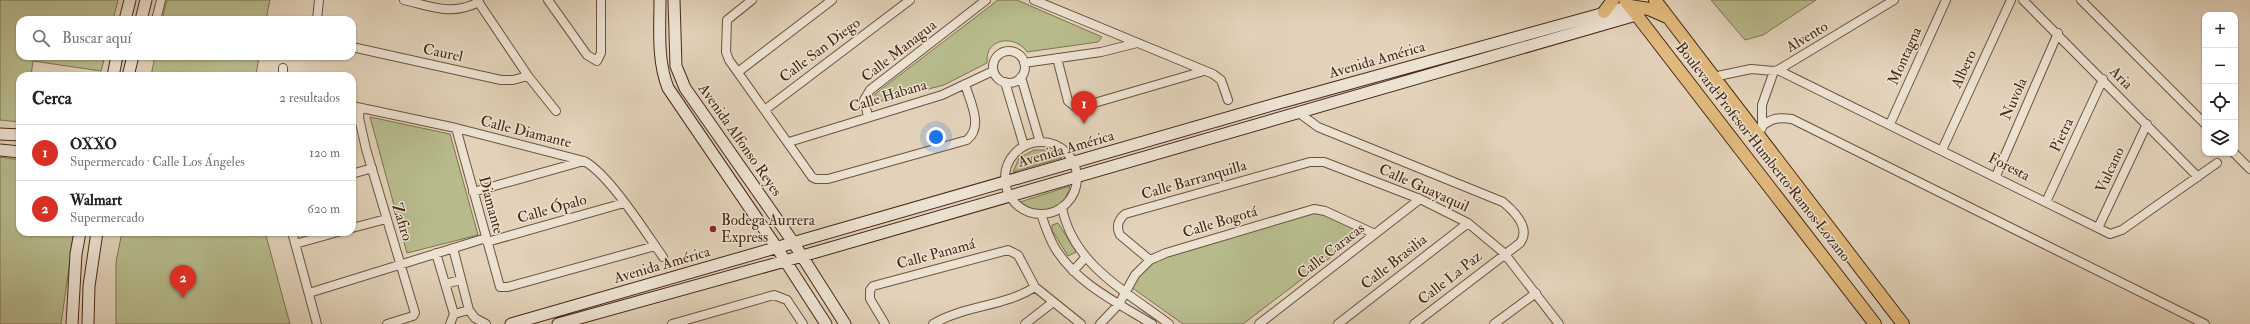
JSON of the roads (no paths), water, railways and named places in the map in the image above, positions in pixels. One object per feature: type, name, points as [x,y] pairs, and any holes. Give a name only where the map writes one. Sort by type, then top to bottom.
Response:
[{"type":"main road","points":[[126,16],[130,0]]},
{"type":"main road","points":[[142,16],[146,0]]},
{"type":"main road","name":"Avenida Alfonso Reyes","points":[[660,0],[663,74],[668,88],[777,248],[826,324]]},
{"type":"main road","name":"Avenida Alfonso Reyes","points":[[674,0],[676,66],[685,88],[802,255],[845,324]]},
{"type":"main road","points":[[1604,12],[1614,0]]},
{"type":"main road","name":"Boulevard Profesor Humberto Ramos Lozano","points":[[1655,0],[1904,324]]},
{"type":"main road","points":[[1630,7],[1649,9],[1671,20]]},
{"type":"main road","name":"Avenida América","points":[[511,324],[533,321],[793,242],[1279,103],[1604,12],[1630,7]]},
{"type":"main road","name":"Avenida América","points":[[558,324],[785,261],[1077,176],[1284,118],[1630,7]]},
{"type":"main road","name":"Boulevard Profesor Humberto Ramos Lozano","points":[[1630,7],[1875,324]]},
{"type":"main road","points":[[660,25],[674,24]]},
{"type":"main road","points":[[114,72],[116,60]]},
{"type":"main road","points":[[129,72],[132,60]]},
{"type":"main road","points":[[1279,103],[1284,118]]},
{"type":"main road","points":[[0,134],[16,135]]},
{"type":"main road","points":[[0,150],[16,152]]},
{"type":"main road","points":[[72,324],[76,254],[79,236]]},
{"type":"main road","points":[[88,324],[89,286],[96,236]]},
{"type":"street","points":[[157,16],[161,0]]},
{"type":"street","points":[[318,16],[319,0]]},
{"type":"street","points":[[404,0],[455,11],[466,8],[478,1],[528,76],[556,111]]},
{"type":"street","points":[[548,0],[587,55],[593,60],[599,59],[601,53],[601,0]]},
{"type":"street","points":[[752,0],[730,17],[726,24],[727,56],[766,109],[812,177],[816,179],[828,179],[967,140],[973,135],[976,121],[965,84]]},
{"type":"street","points":[[738,72],[832,0]]},
{"type":"street","name":"Calle San Diego","points":[[766,109],[910,0]]},
{"type":"street","name":"Calle Managua","points":[[868,116],[864,100],[870,90],[986,0]]},
{"type":"street","points":[[1034,0],[1218,77],[1228,100]]},
{"type":"street","name":"Alvento","points":[[1776,71],[1894,0]]},
{"type":"street","name":"Montagna","points":[[1890,124],[1946,0]]},
{"type":"street","name":"Albero","points":[[1942,150],[2011,0]]},
{"type":"street","name":"Aria","points":[[2023,0],[2058,33],[2198,177]]},
{"type":"street","points":[[2081,0],[2202,121]]},
{"type":"street","name":"Nuvola","points":[[1996,176],[2058,33]]},
{"type":"street","points":[[1024,63],[1101,52],[1137,43]]},
{"type":"street","name":"Caurel","points":[[356,48],[501,80],[513,80],[528,76]]},
{"type":"street","points":[[1007,51],[1018,54],[1024,63],[1025,68],[1021,77],[1017,81],[1005,82],[993,72],[993,66],[997,56],[1007,51]]},
{"type":"street","points":[[1057,58],[1068,101],[1077,108],[1204,71]]},
{"type":"street","points":[[1713,77],[1751,69],[1776,71],[1762,105],[1762,139]]},
{"type":"street","name":"Foresta","points":[[1776,71],[1890,124],[2110,234],[2122,230],[2217,163]]},
{"type":"street","name":"Calle Habana","points":[[789,142],[868,116],[942,95],[993,72]]},
{"type":"street","points":[[1021,77],[1040,142]]},
{"type":"street","name":"Pietra","points":[[2046,202],[2103,79]]},
{"type":"street","points":[[1005,82],[1024,146]]},
{"type":"street","name":"Zafiro","points":[[356,107],[356,119],[415,314],[387,324]]},
{"type":"street","name":"Calle Diamante","points":[[356,107],[456,128],[584,161],[596,169],[624,203],[663,257]]},
{"type":"street","name":"Calle La Paz","points":[[1299,113],[1318,127],[1503,202],[1524,230],[1524,235],[1520,243],[1504,253],[1414,324]]},
{"type":"street","points":[[1762,126],[1769,120],[1779,117],[1792,119],[2205,324]]},
{"type":"street","points":[[1018,125],[1033,121]]},
{"type":"street","name":"Vulcano","points":[[2098,228],[2147,124]]},
{"type":"street","name":"Diamante","points":[[456,128],[498,285],[501,288],[655,246]]},
{"type":"street","points":[[1040,142],[1054,144],[1066,151],[1074,162],[1077,176],[1074,194],[1062,207],[1052,212],[1041,214],[1023,209],[1009,196],[1005,182],[1005,171],[1009,161],[1016,152],[1024,146],[1040,142]]},
{"type":"street","points":[[2237,156],[2250,169]]},
{"type":"street","points":[[474,192],[584,161]]},
{"type":"street","name":"Calle Barranquilla","points":[[1150,260],[1120,235],[1118,230],[1119,221],[1125,214],[1310,162],[1331,164]]},
{"type":"street","name":"Calle Guayaquil","points":[[1331,164],[1420,199],[1468,223],[1504,253],[1559,324]]},
{"type":"street","points":[[356,173],[372,168]]},
{"type":"street","name":"Calle Caracas","points":[[1259,324],[1420,199]]},
{"type":"street","name":"Calle Ópalo","points":[[309,293],[453,248],[624,203]]},
{"type":"street","points":[[1062,207],[1068,231],[1085,258],[1170,324]]},
{"type":"street","name":"Calle Bogotá","points":[[1100,324],[1119,304],[1125,290],[1150,260],[1166,253],[1314,209],[1325,211],[1375,234]]},
{"type":"street","points":[[1041,214],[1056,249],[1074,271],[1091,285],[1152,324]]},
{"type":"street","points":[[356,227],[386,219]]},
{"type":"street","name":"Calle Brasilia","points":[[1338,324],[1468,223]]},
{"type":"street","points":[[293,236],[316,324]]},
{"type":"street","points":[[295,244],[324,236]]},
{"type":"street","points":[[453,248],[469,310],[475,318],[486,324]]},
{"type":"street","name":"Calle Panamá","points":[[885,324],[870,299],[870,290],[873,286],[1004,250],[1011,250],[1018,255],[1035,287]]},
{"type":"street","points":[[436,253],[454,314],[450,324]]},
{"type":"street","points":[[1074,271],[1085,258]]},
{"type":"street","points":[[445,284],[461,280]]},
{"type":"street","points":[[933,324],[948,316],[1022,295],[1035,287],[1052,303],[1081,324]]},
{"type":"street","points":[[1494,324],[1536,293]]},
{"type":"street","points":[[672,324],[774,295],[787,300],[804,324]]},
{"type":"street","points":[[1025,324],[1052,303]]},
{"type":"street","points":[[454,314],[469,310]]},
{"type":"place","name":"OXXO","points":[[1084,124]]},
{"type":"place","name":"Bodega Aurrera Express","points":[[713,229]]},
{"type":"place","name":"Walmart","points":[[183,298]]}]
